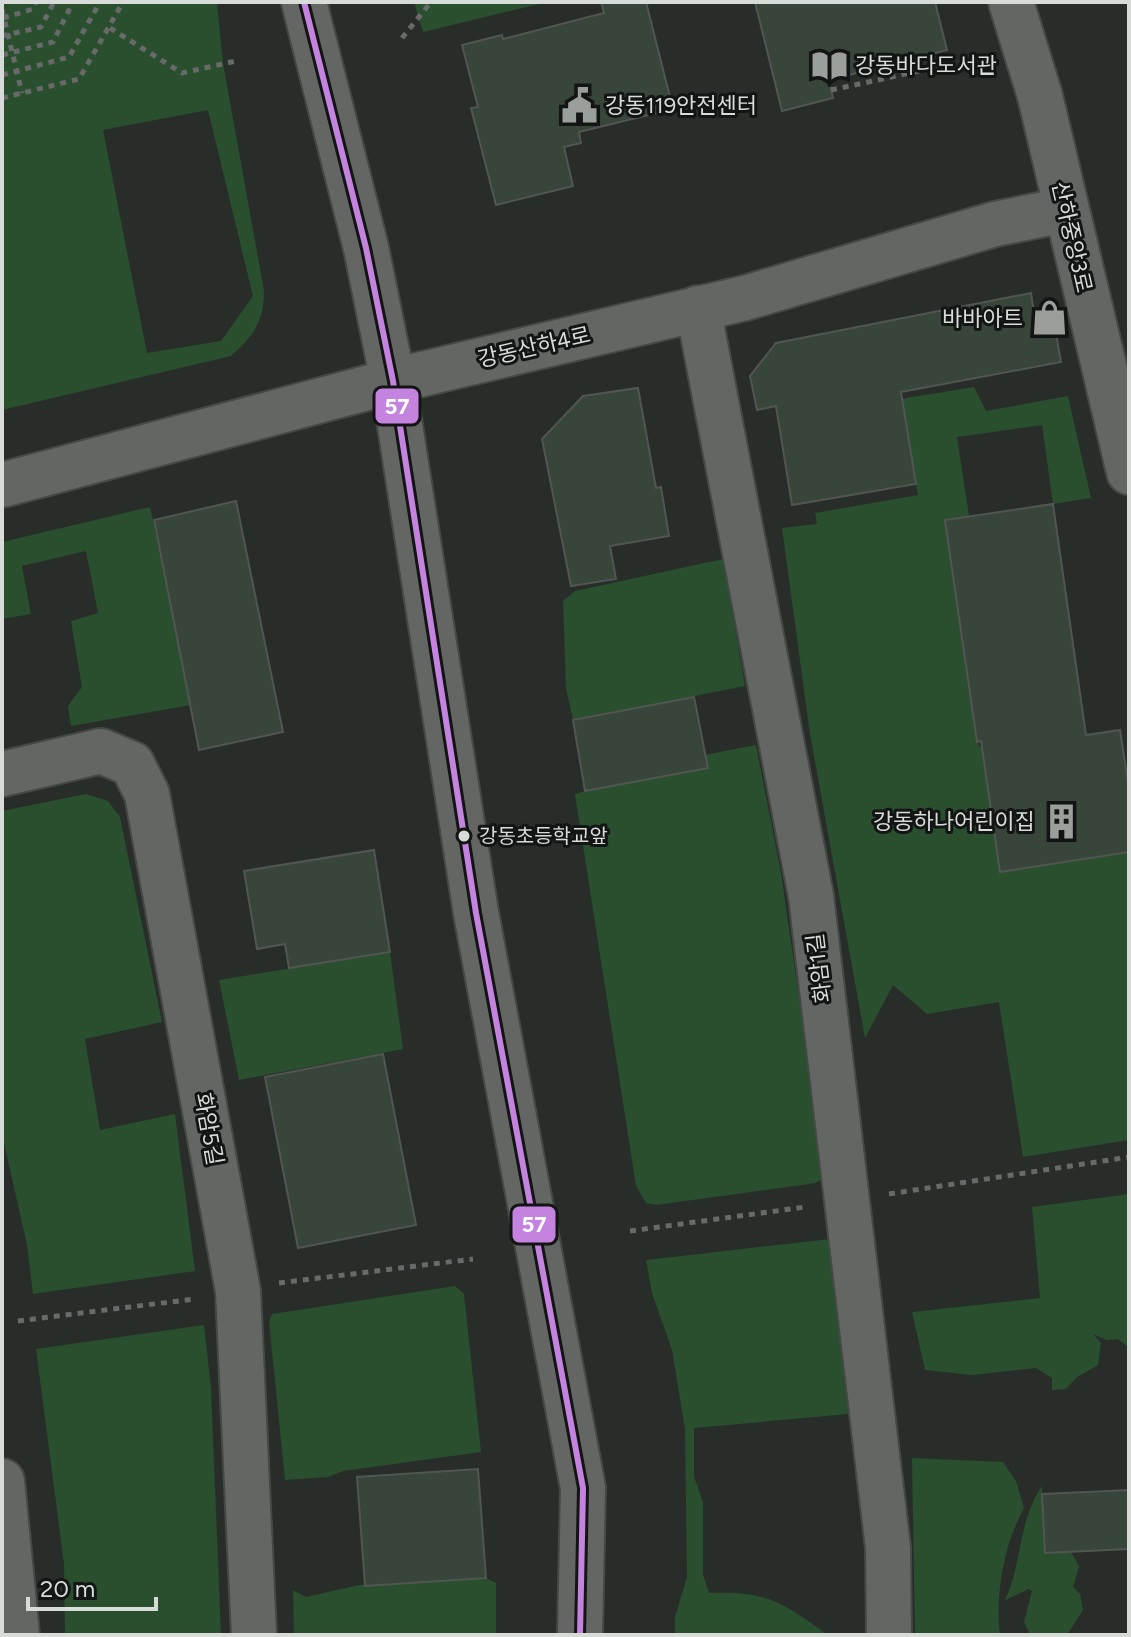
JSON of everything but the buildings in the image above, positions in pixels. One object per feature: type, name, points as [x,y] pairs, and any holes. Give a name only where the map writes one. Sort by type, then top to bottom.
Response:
[{"type":"street","points":[[304,2],[366,248],[393,381],[476,913],[583,1488],[580,1635]]},
{"type":"street","name":"산하중앙3로","points":[[1011,2],[1040,96],[1129,472]]},
{"type":"street","name":"강동산하4로","points":[[2,485],[393,381],[698,308],[995,224],[1065,210]]},
{"type":"street","name":"화암1길","points":[[698,308],[811,896],[888,1548],[889,1635]]},
{"type":"street","name":"화암5길","points":[[2,774],[101,751],[132,764],[147,794],[238,1291],[254,1635]]},
{"type":"street","points":[[2,1481],[17,1635]]},
{"type":"path","points":[[22,93],[13,53],[5,35],[3,15],[33,9],[36,2]]},
{"type":"path","points":[[5,35],[41,27],[54,2]]},
{"type":"path","points":[[2,55],[53,42],[73,2]]},
{"type":"path","points":[[2,75],[69,57],[100,2]]},
{"type":"path","points":[[2,98],[79,79],[123,2]]},
{"type":"path","points":[[402,38],[431,2]]},
{"type":"path","points":[[110,28],[182,73],[236,61]]},
{"type":"path","points":[[831,90],[1025,48]]},
{"type":"path","points":[[876,1196],[1129,1157]]},
{"type":"path","points":[[630,1231],[818,1206]]},
{"type":"path","points":[[275,1284],[473,1259]]},
{"type":"path","points":[[18,1321],[196,1299]]},
{"type":"green space","points":[[2,2],[217,2],[223,63],[264,291],[256,328],[231,356],[2,410]],"holes":[[[208,110],[253,296],[221,341],[147,353],[103,130]]]},
{"type":"green space","points":[[414,2],[548,2],[423,32]]},
{"type":"green space","points":[[974,387],[986,411],[1068,396],[1091,498],[1053,504],[1042,425],[957,437],[969,516],[945,520],[977,742],[982,750],[1000,872],[1129,852],[1129,1140],[1023,1157],[999,1002],[927,1014],[893,985],[865,1038],[810,734],[782,528],[817,524],[815,513],[918,495],[900,399]]},
{"type":"green space","points":[[150,507],[191,705],[71,726],[68,706],[82,687],[71,621],[98,613],[86,551],[22,566],[31,614],[2,619],[2,542]]},
{"type":"green space","points":[[723,559],[745,686],[573,720],[566,688],[563,601],[575,591]]},
{"type":"green space","points":[[756,745],[781,873],[825,1177],[816,1183],[656,1205],[646,1203],[636,1186],[575,794],[705,755]]},
{"type":"green space","points":[[86,794],[108,801],[120,817],[162,1022],[85,1039],[100,1130],[175,1114],[195,1271],[33,1294],[27,1245],[2,1134],[2,811]]},
{"type":"green space","points":[[390,952],[403,1049],[239,1080],[219,980]]},
{"type":"green space","points":[[1129,1194],[1129,1348],[1118,1339],[1107,1340],[1093,1334],[1101,1343],[1098,1365],[1077,1377],[1066,1389],[1052,1390],[1052,1378],[1036,1368],[972,1375],[925,1370],[912,1312],[1040,1298],[1032,1207]]},
{"type":"green space","points":[[831,1239],[848,1414],[694,1428],[694,1477],[703,1502],[703,1574],[709,1593],[746,1594],[773,1601],[828,1635],[675,1635],[675,1617],[687,1577],[685,1429],[672,1350],[652,1293],[646,1260]]},
{"type":"green space","points":[[455,1286],[464,1294],[481,1452],[343,1471],[328,1477],[285,1480],[269,1322],[272,1314]]},
{"type":"green space","points":[[204,1325],[211,1388],[221,1635],[65,1635],[64,1564],[36,1349]]},
{"type":"green space","points":[[912,1458],[1003,1462],[1016,1481],[1024,1508],[1006,1553],[999,1603],[1000,1635],[915,1635]]},
{"type":"green space","points":[[1042,1486],[1045,1553],[1071,1552],[1079,1566],[1073,1587],[1080,1594],[1083,1610],[1067,1635],[1030,1635],[1024,1622],[1032,1591],[1029,1589],[1005,1600],[1028,1514]]},
{"type":"green space","points":[[486,1578],[496,1583],[496,1635],[294,1635],[293,1590],[306,1597],[359,1585]]},
{"type":"transit line","name":"57","points":[[304,2],[366,248],[393,381],[476,913],[583,1488],[580,1635]]},
{"type":"place","name":"강동바다도서관","points":[[829,65]]},
{"type":"place","name":"강동119안전센터","points":[[579,105]]},
{"type":"place","name":"바바아트","points":[[1049,318]]},
{"type":"place","name":"강동하나어린이집","points":[[1061,821]]},
{"type":"place","name":"강동초등학교앞","points":[[464,836]]}]
